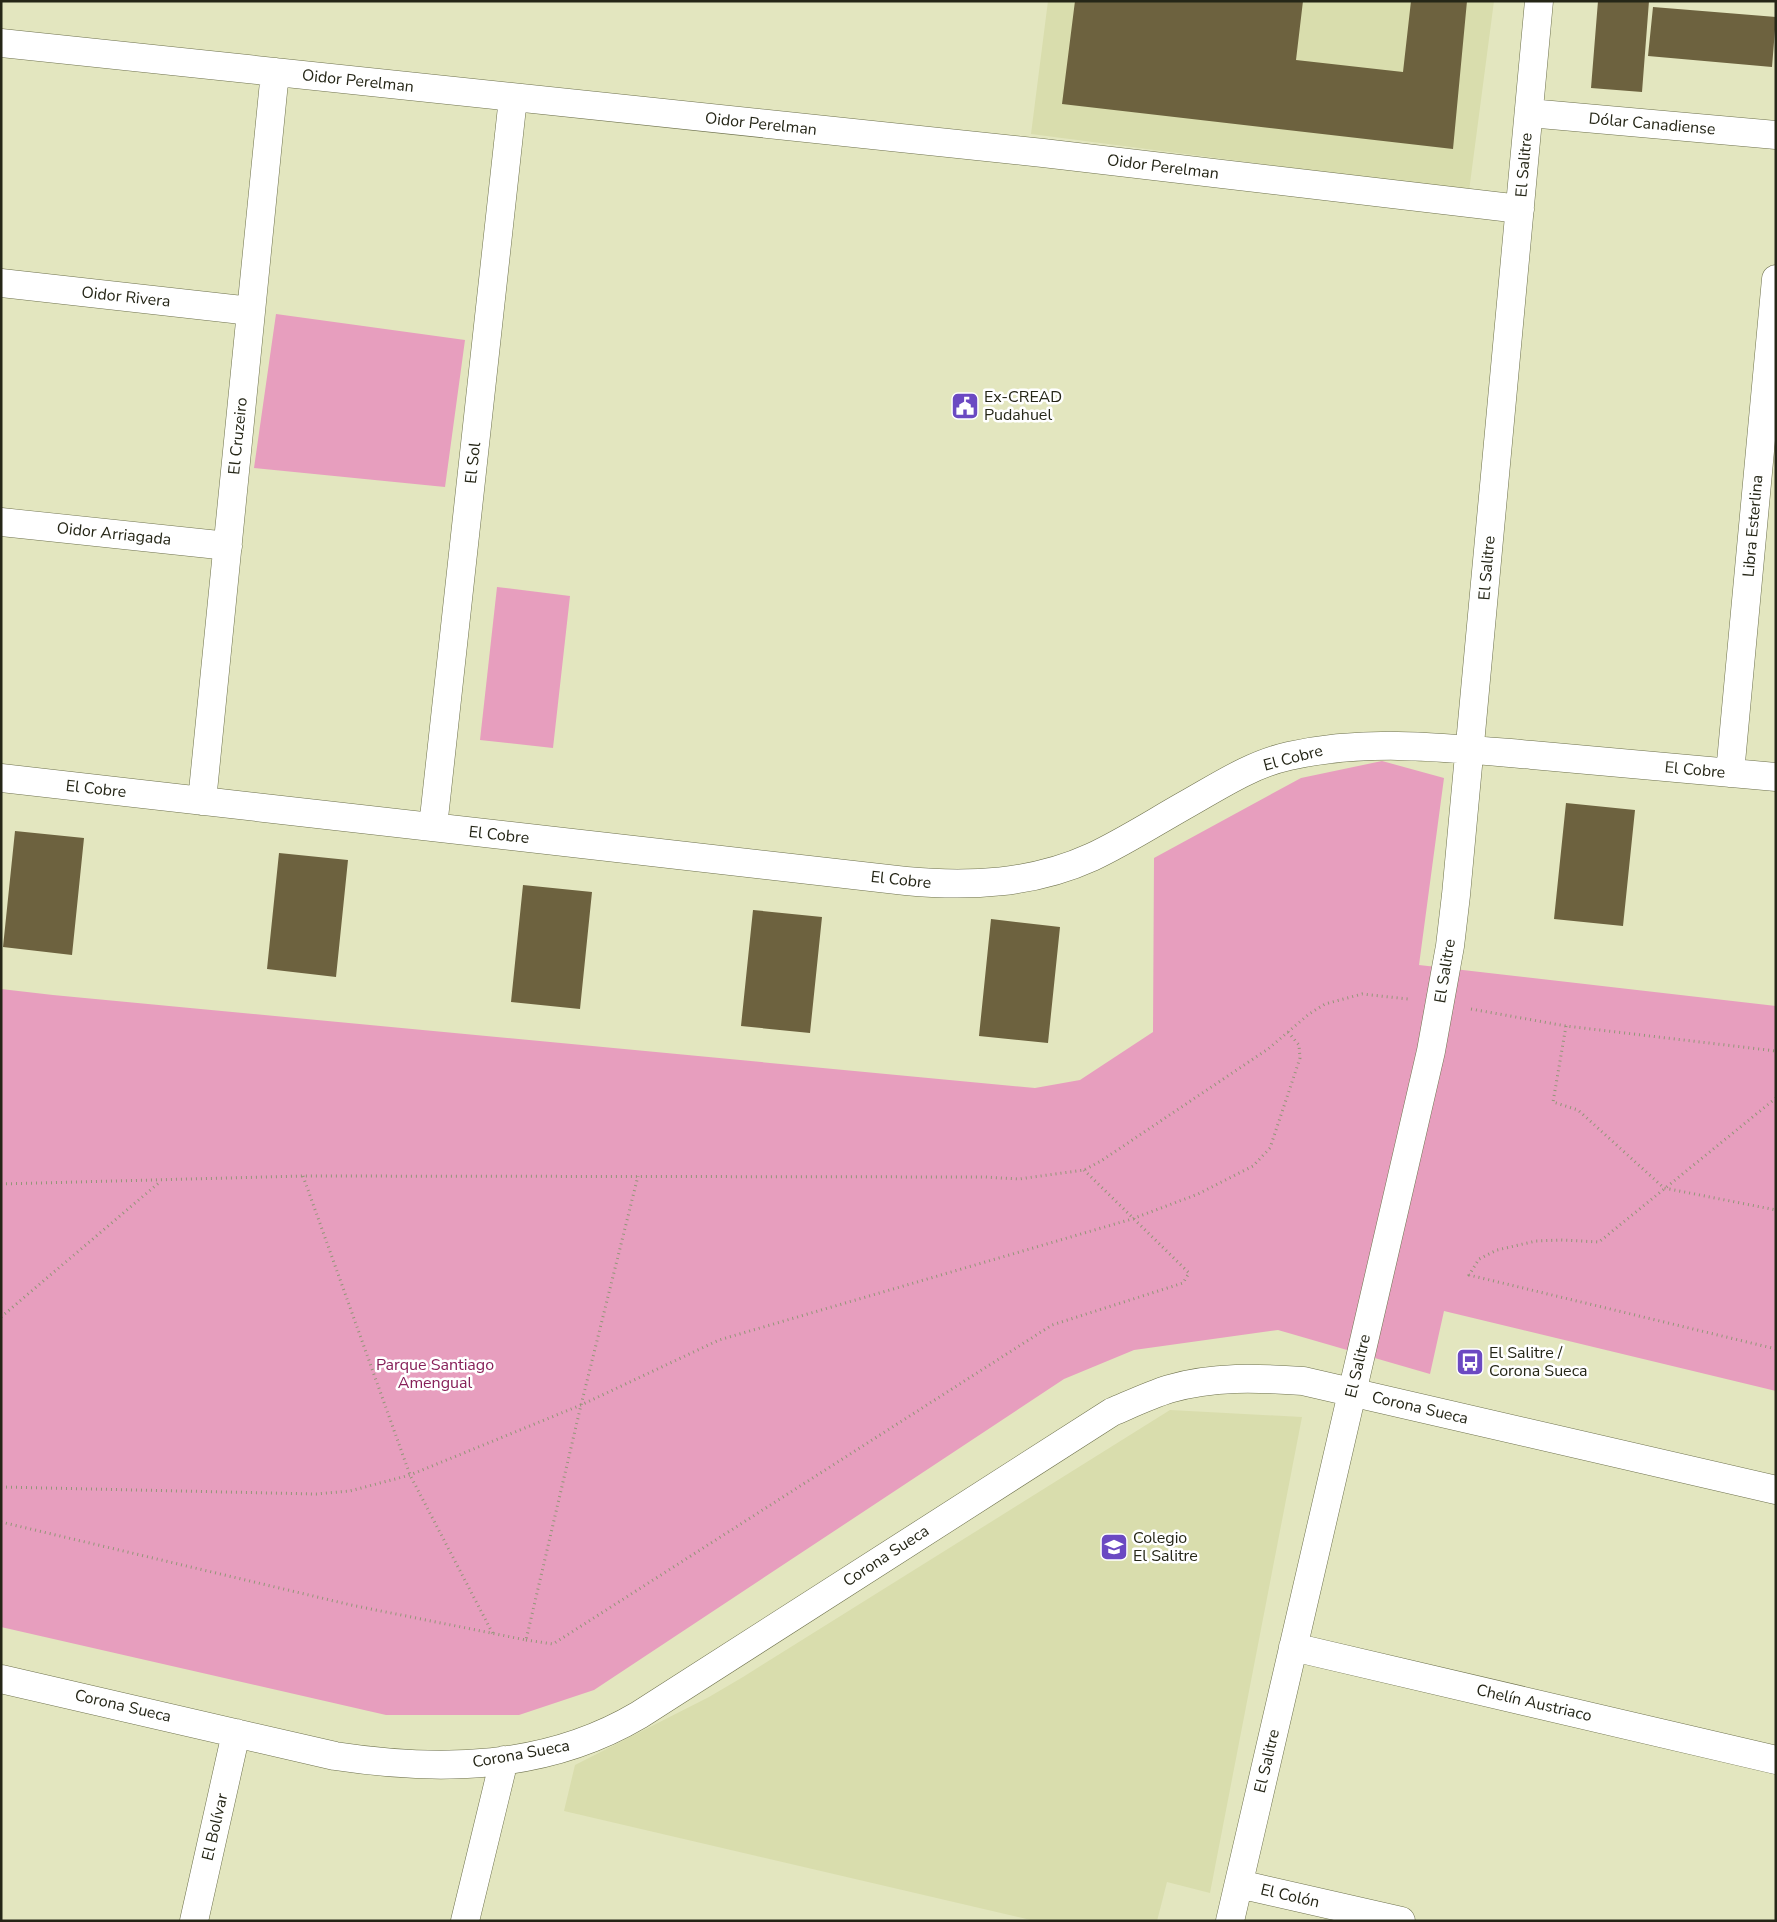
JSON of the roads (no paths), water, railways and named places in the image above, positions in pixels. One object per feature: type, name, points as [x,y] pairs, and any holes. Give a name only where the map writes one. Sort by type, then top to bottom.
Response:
[{"type":"street","name":"El Salitre","points":[[1230,1921],[1440,1003],[1456,895],[1539,1]]},
{"type":"street","name":"Oidor Perelman","points":[[1,43],[1033,152],[1520,209]]},
{"type":"street","name":"El Cruzeiro","points":[[202,800],[275,72]]},
{"type":"street","name":"El Sol","points":[[433,827],[513,98]]},
{"type":"street","name":"Dólar Canadiense","points":[[1529,113],[1776,135]]},
{"type":"street","name":"Libra Esterlina","points":[[1730,773],[1776,279]]},
{"type":"street","name":"Oidor Rivera","points":[[1,283],[251,311]]},
{"type":"street","name":"Oidor Arriagada","points":[[1,522],[228,546]]},
{"type":"street","name":"El Cobre","points":[[1,778],[938,884],[972,885],[1004,882],[1064,868],[1093,857],[1229,780],[1286,757],[1343,747],[1378,745],[1470,749],[1776,777]]},
{"type":"street","name":"Corona Sueca","points":[[3,1687],[236,1732],[335,1756],[378,1762],[429,1766],[504,1760],[545,1753],[586,1741],[618,1728],[1081,1430],[1112,1412],[1170,1389],[1197,1383],[1244,1378],[1303,1381],[1776,1490]]},
{"type":"street","name":"Chelín Austriaco","points":[[1293,1647],[1776,1760]]},
{"type":"street","name":"El Bolívar","points":[[194,1921],[236,1732]]},
{"type":"street","points":[[465,1921],[504,1760]]},
{"type":"street","name":"El Colón","points":[[1239,1884],[1400,1921]]},
{"type":"place","name":"Ex-CREAD Pudahuel","points":[[965,406]]},
{"type":"place","name":"El Salitre / Corona Sueca","points":[[1470,1362]]},
{"type":"place","name":"Colegio El Salitre","points":[[1114,1547]]},
{"type":"park label","name":"Parque Santiago Amengual","points":[[435,1374]]}]
